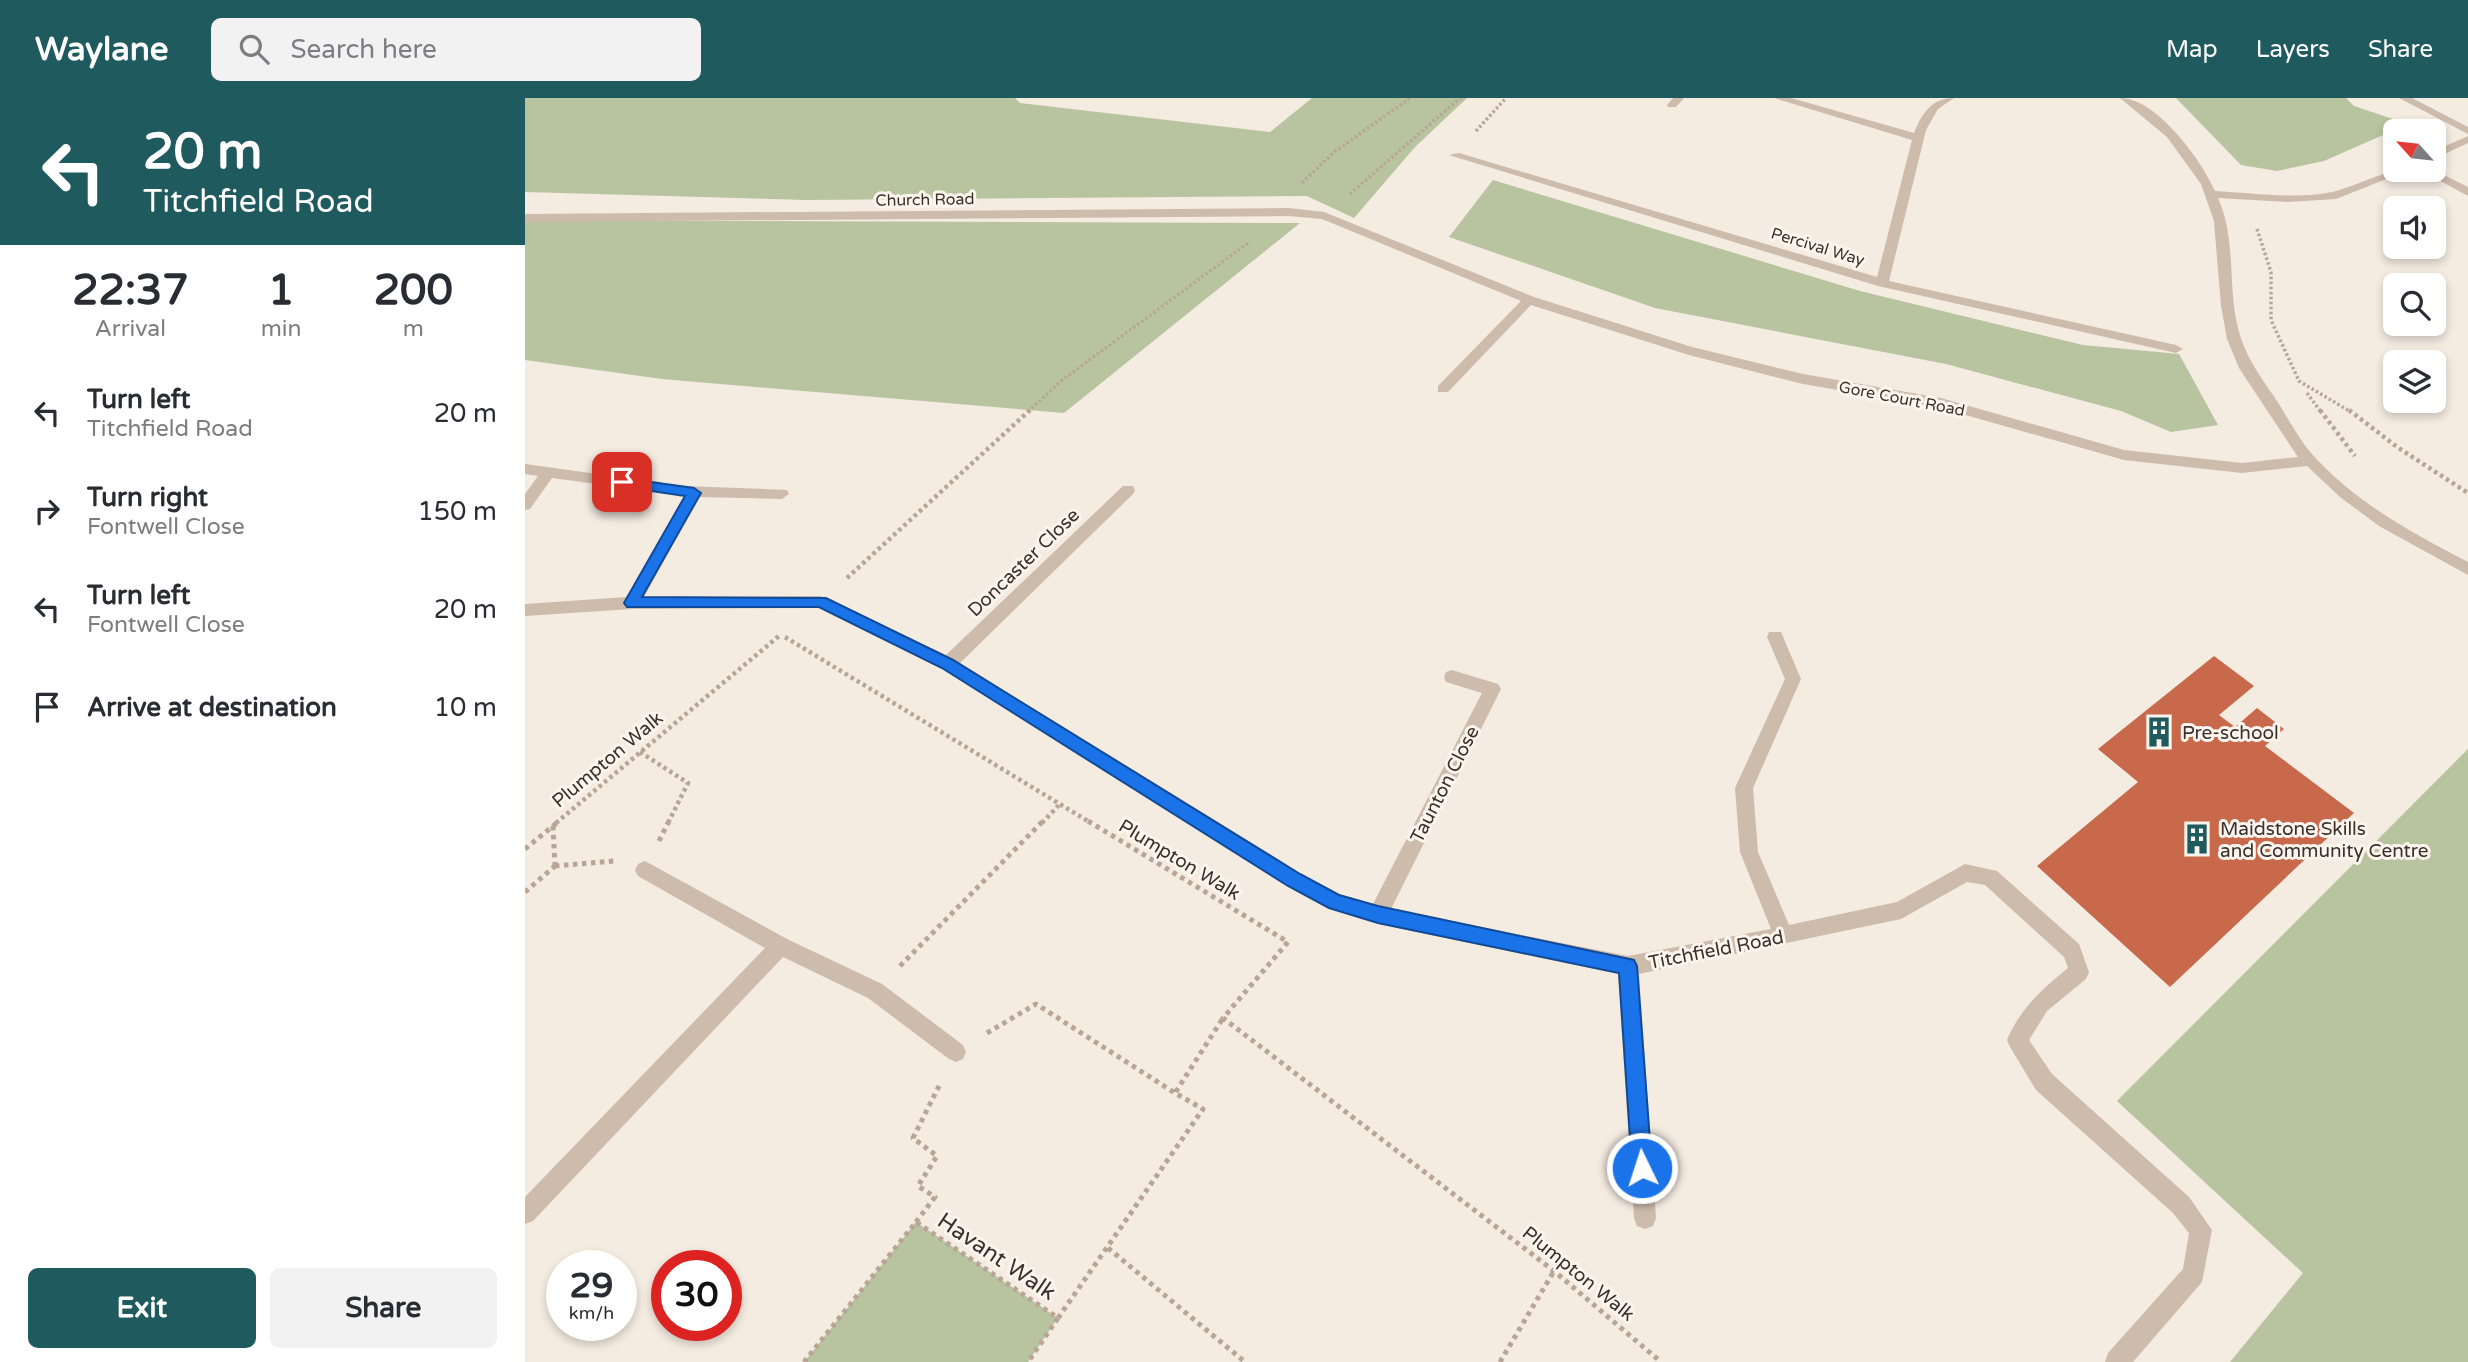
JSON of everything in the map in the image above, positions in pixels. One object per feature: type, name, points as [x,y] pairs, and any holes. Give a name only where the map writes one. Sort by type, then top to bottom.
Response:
[{"type":"street","points":[[1779,98],[1918,138]]},
{"type":"street","points":[[1882,283],[1918,138],[1934,107],[1949,98]]},
{"type":"street","points":[[2125,98],[2139,106],[2188,153],[2210,194],[2220,220],[2226,312],[2241,357],[2309,461],[2345,494],[2437,553],[2468,569]]},
{"type":"street","points":[[2404,98],[2468,131]]},
{"type":"street","points":[[2447,150],[2468,139]]},
{"type":"street","name":"Percival Way","points":[[1455,155],[1882,283],[2176,348]]},
{"type":"street","points":[[2210,194],[2288,198],[2336,195],[2383,177]]},
{"type":"street","points":[[2447,181],[2468,192]]},
{"type":"street","name":"Church Road","points":[[525,218],[1289,212],[1324,216]]},
{"type":"street","name":"Gore Court Road","points":[[1324,216],[1529,300],[1689,351],[1803,379],[1941,403],[2124,455],[2242,468],[2309,461]]},
{"type":"street","points":[[1443,389],[1529,300]]},
{"type":"street","points":[[525,469],[694,493],[782,494]]},
{"type":"street","points":[[525,505],[549,472]]},
{"type":"street","name":"Doncaster Close","points":[[948,664],[1128,490]]},
{"type":"street","points":[[632,603],[694,493]]},
{"type":"street","name":"Titchfield Road","points":[[525,610],[632,603],[821,602],[948,664],[1294,880],[1335,902],[1378,915],[1628,966],[1901,910],[1965,873],[1990,877],[2072,951],[2079,972],[2040,1004],[2017,1040],[2044,1082],[2181,1205],[2201,1230],[2194,1274],[2117,1362]]},
{"type":"street","points":[[1775,637],[1793,679],[1744,788],[1749,852],[1784,936]]},
{"type":"street","name":"Taunton Close","points":[[1378,915],[1492,689],[1452,677]]},
{"type":"street","points":[[645,870],[780,946],[875,991],[956,1052]]},
{"type":"street","points":[[525,1213],[780,946]]},
{"type":"street","points":[[1628,966],[1645,1218]]},
{"type":"path","points":[[821,602],[1061,382],[1289,212],[1303,180],[1333,153],[1410,98]]},
{"type":"path","points":[[1324,216],[1461,98]]},
{"type":"path","points":[[1455,155],[1506,98]]},
{"type":"path","points":[[2248,196],[2270,272],[2271,320],[2299,381],[2358,459]]},
{"type":"path","points":[[2299,381],[2340,403],[2397,447],[2468,493]]},
{"type":"path","name":"Plumpton Walk","points":[[525,849],[781,634],[1288,943],[1223,1018],[1554,1271],[1661,1362]]},
{"type":"path","points":[[525,892],[555,866],[614,861],[645,870],[688,783],[640,752]]},
{"type":"path","points":[[875,991],[1060,804]]},
{"type":"path","points":[[553,826],[555,866]]},
{"type":"path","points":[[916,1222],[935,1197],[918,1186],[937,1156],[913,1138],[956,1052],[1036,1004],[1203,1109],[1058,1318]]},
{"type":"path","points":[[1175,1093],[1223,1018]]},
{"type":"path","name":"Havant Walk","points":[[804,1362],[916,1222],[1058,1318],[1028,1362]]},
{"type":"path","points":[[1108,1248],[1245,1362]]},
{"type":"path","points":[[1500,1362],[1554,1271]]},
{"type":"green space","points":[[525,98],[1015,98],[1020,103],[1270,132],[1312,98],[1467,98],[1415,147],[1354,218],[1307,196],[807,200],[525,192]]},
{"type":"green space","points":[[2176,98],[2346,98],[2354,106],[2393,119],[2383,119],[2383,135],[2324,161],[2277,171],[2241,165]]},
{"type":"green space","points":[[1493,180],[1860,291],[2083,345],[2179,354],[2218,425],[2171,432],[2121,411],[1946,364],[1655,308],[1449,237]]},
{"type":"green space","points":[[525,220],[1300,223],[1064,413],[662,379],[525,360]]},
{"type":"green space","points":[[2468,749],[2468,1362],[2230,1362],[2303,1273],[2117,1101]]},
{"type":"green space","points":[[916,1222],[1058,1318],[1028,1362],[804,1362]]},
{"type":"building","name":"Maidstone Skills and Community Centre","points":[[2214,656],[2254,686],[2219,715],[2235,727],[2257,708],[2284,729],[2265,746],[2354,813],[2170,987],[2037,866],[2138,782],[2098,749]]},
{"type":"place","name":"Pre-school","points":[[2159,732]]},
{"type":"place","name":"Maidstone Skills and Community Centre","points":[[2197,839]]},
{"type":"route","points":[[622,482],[694,493],[632,603],[821,602],[948,664],[1294,880],[1335,902],[1378,915],[1628,966],[1642,1168]]}]
